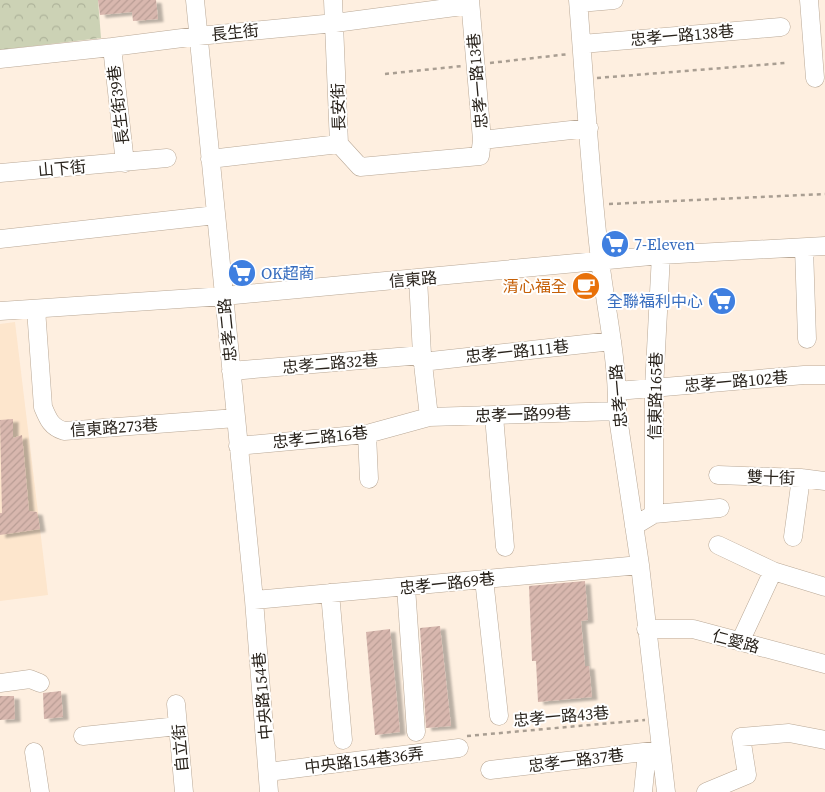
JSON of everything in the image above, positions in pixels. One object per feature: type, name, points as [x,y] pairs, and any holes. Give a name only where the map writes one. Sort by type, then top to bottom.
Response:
[{"type":"street","name":"忠孝二路","points":[[195,0],[254,600]]},
{"type":"street","name":"長安街","points":[[210,158],[340,144],[333,0]]},
{"type":"street","points":[[579,2],[614,0]]},
{"type":"street","points":[[809,0],[815,78]]},
{"type":"street","name":"長生街","points":[[0,59],[335,22],[470,2]]},
{"type":"street","name":"忠孝一路13巷","points":[[470,2],[482,140],[589,128]]},
{"type":"street","name":"忠孝一路","points":[[579,2],[600,261],[618,391],[617,411],[640,565],[666,792]]},
{"type":"street","name":"忠孝一路138巷","points":[[582,44],[781,27]]},
{"type":"street","name":"長生街39巷","points":[[112,47],[125,162]]},
{"type":"street","points":[[340,144],[360,167],[480,156],[482,140]]},
{"type":"street","name":"山下街","points":[[0,174],[167,158]]},
{"type":"street","points":[[0,239],[216,215]]},
{"type":"street","name":"信東路","points":[[0,311],[224,296],[661,255],[825,246]]},
{"type":"street","points":[[804,248],[807,339]]},
{"type":"street","name":"信東路165巷","points":[[654,514],[654,388],[661,255]]},
{"type":"street","points":[[418,278],[422,358],[429,417]]},
{"type":"street","name":"信東路273巷","points":[[36,309],[43,407],[47,418],[55,428],[64,430],[236,418]]},
{"type":"street","name":"忠孝一路111巷","points":[[422,358],[612,341]]},
{"type":"street","name":"忠孝二路32巷","points":[[231,371],[422,358]]},
{"type":"street","name":"忠孝一路102巷","points":[[618,391],[804,375],[825,376]]},
{"type":"street","name":"忠孝一路99巷","points":[[429,417],[617,411]]},
{"type":"street","points":[[494,416],[505,547]]},
{"type":"street","name":"忠孝二路16巷","points":[[238,446],[367,434],[429,417]]},
{"type":"street","points":[[367,434],[369,479]]},
{"type":"street","name":"雙十街","points":[[718,476],[802,478],[825,481]]},
{"type":"street","points":[[793,537],[802,478]]},
{"type":"street","points":[[634,526],[654,514],[720,508]]},
{"type":"street","points":[[718,544],[772,571],[825,587]]},
{"type":"street","name":"忠孝一路69巷","points":[[254,600],[640,565]]},
{"type":"street","points":[[740,642],[772,571]]},
{"type":"street","points":[[484,579],[499,716]]},
{"type":"street","points":[[406,587],[416,732]]},
{"type":"street","points":[[330,593],[343,740]]},
{"type":"street","name":"中央路154巷","points":[[254,600],[270,792]]},
{"type":"street","name":"仁愛路","points":[[646,629],[693,629],[825,664]]},
{"type":"street","points":[[0,683],[30,679],[40,683]]},
{"type":"street","name":"自立街","points":[[176,704],[184,792]]},
{"type":"street","points":[[83,736],[178,726]]},
{"type":"street","points":[[706,792],[747,775],[741,737],[788,732],[825,740]]},
{"type":"street","name":"中央路154巷36弄","points":[[268,772],[463,742]]},
{"type":"street","points":[[642,792],[646,762],[661,750]]},
{"type":"street","name":"忠孝一路37巷","points":[[490,770],[661,750]]},
{"type":"street","points":[[34,752],[40,792]]},
{"type":"path","points":[[585,79],[785,63]]},
{"type":"path","points":[[595,204],[825,194]]},
{"type":"path","name":"忠孝一路43巷","points":[[463,742],[658,719]]},
{"type":"shaded area","points":[[15,322],[48,595],[0,601],[0,324]]},
{"type":"green space","points":[[0,0],[98,0],[101,38],[0,50]]},
{"type":"building","points":[[98,0],[156,0],[158,19],[133,21],[132,12],[100,15]]},
{"type":"building","points":[[13,419],[13,438],[22,435],[29,511],[37,512],[40,529],[0,535],[0,513],[2,513],[0,420]]},
{"type":"building","points":[[585,581],[588,620],[581,621],[585,666],[589,666],[592,697],[538,702],[536,661],[532,661],[529,586]]},
{"type":"building","points":[[440,626],[451,726],[426,728],[420,628]]},
{"type":"building","points":[[390,629],[400,732],[375,735],[366,632]]},
{"type":"building","points":[[61,691],[63,717],[44,719],[43,693]]},
{"type":"building","points":[[0,696],[14,696],[15,719],[0,720]]},
{"type":"place","name":"7-Eleven","points":[[615,244]]},
{"type":"place","name":"OK超商","points":[[242,273]]},
{"type":"place","name":"清心福全","points":[[586,286]]},
{"type":"place","name":"全聯福利中心","points":[[722,301]]}]
